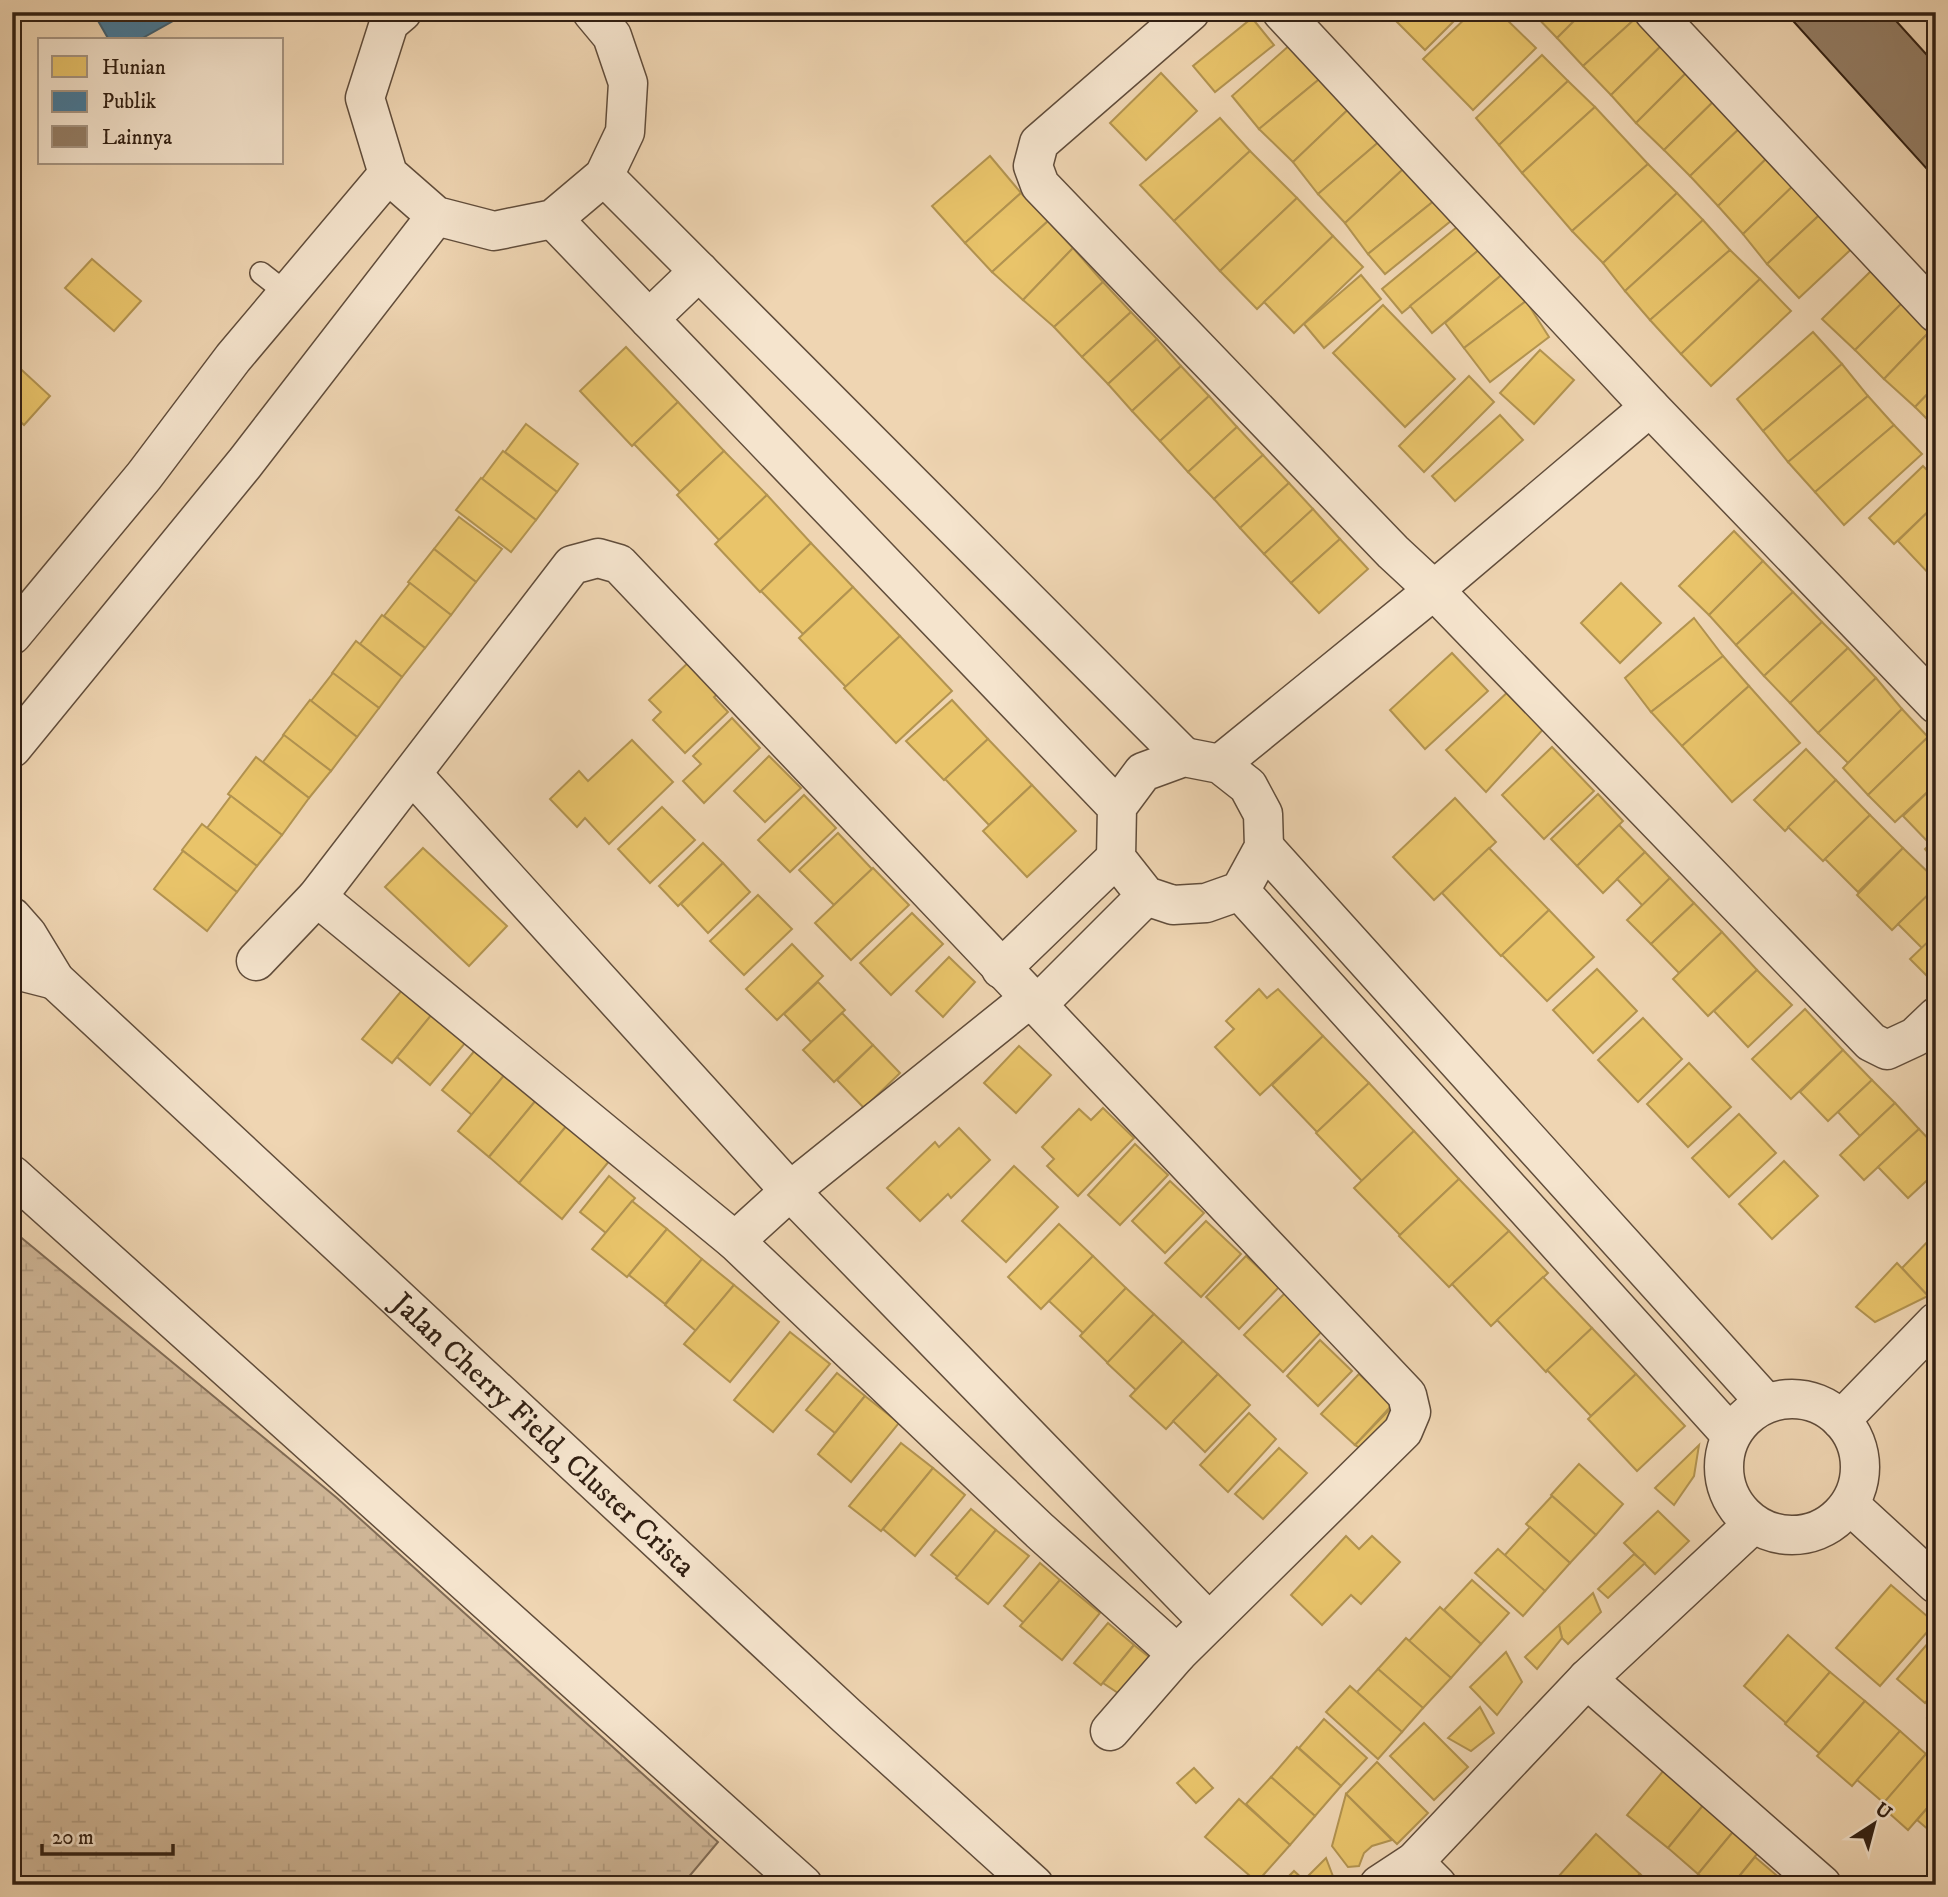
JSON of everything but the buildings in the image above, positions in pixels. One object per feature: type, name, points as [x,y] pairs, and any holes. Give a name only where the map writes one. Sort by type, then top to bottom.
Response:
[{"type":"street","points":[[391,16],[365,98],[388,174],[436,216],[494,231],[553,219],[604,176],[625,132],[628,83],[612,36],[592,12]]},
{"type":"street","points":[[1190,12],[1039,143],[1033,166],[1040,185],[1392,552],[1434,590],[1871,1042],[1887,1049],[1915,1037],[1936,1017]]},
{"type":"street","points":[[1282,12],[1650,407],[1936,704]]},
{"type":"street","points":[[1654,12],[1936,313]]},
{"type":"street","points":[[12,635],[144,476],[233,358],[275,284],[388,174]]},
{"type":"street","points":[[604,176],[1202,761],[1248,786],[1263,814],[1264,847],[1240,891],[1206,903],[1173,905],[1146,896],[1115,858],[1117,807],[1143,772],[1202,761],[1434,590],[1650,407]]},
{"type":"street","points":[[12,748],[244,463],[436,216]]},
{"type":"street","points":[[553,219],[1117,807]]},
{"type":"street","points":[[649,319],[699,271]]},
{"type":"street","points":[[256,961],[317,897],[572,565],[598,558],[619,564],[1407,1395],[1411,1412],[1403,1431],[1177,1654],[1110,1731]]},
{"type":"street","points":[[412,774],[790,1191],[1209,1622]]},
{"type":"street","points":[[1264,847],[1766,1403]]},
{"type":"street","points":[[1001,969],[1115,858]]},
{"type":"street","points":[[1240,891],[1731,1435]]},
{"type":"street","points":[[735,1241],[790,1191],[1032,1002],[1146,896]]},
{"type":"street","points":[[317,897],[735,1241],[1040,1531],[1177,1654]]},
{"type":"street","points":[[12,917],[27,934],[55,980]]},
{"type":"street","points":[[12,969],[55,980]]},
{"type":"street","name":"Jalan Cherry Field, Cluster Crista","points":[[55,980],[848,1717],[1034,1885]]},
{"type":"street","points":[[12,1175],[803,1885]]},
{"type":"street","points":[[1842,1420],[1936,1322]]},
{"type":"street","points":[[1793,1398],[1819,1404],[1842,1420],[1855,1438],[1861,1461],[1859,1483],[1850,1505],[1831,1524],[1806,1534],[1778,1534],[1753,1524],[1735,1506],[1725,1483],[1724,1459],[1731,1435],[1746,1416],[1766,1403],[1793,1398]]},
{"type":"street","points":[[1850,1505],[1936,1584]]},
{"type":"street","points":[[1379,1885],[1425,1873],[1587,1679],[1753,1524]]},
{"type":"street","points":[[1587,1679],[1822,1885]]},
{"type":"green space","points":[[12,1230],[337,1498],[718,1842],[682,1885],[12,1885]]}]
